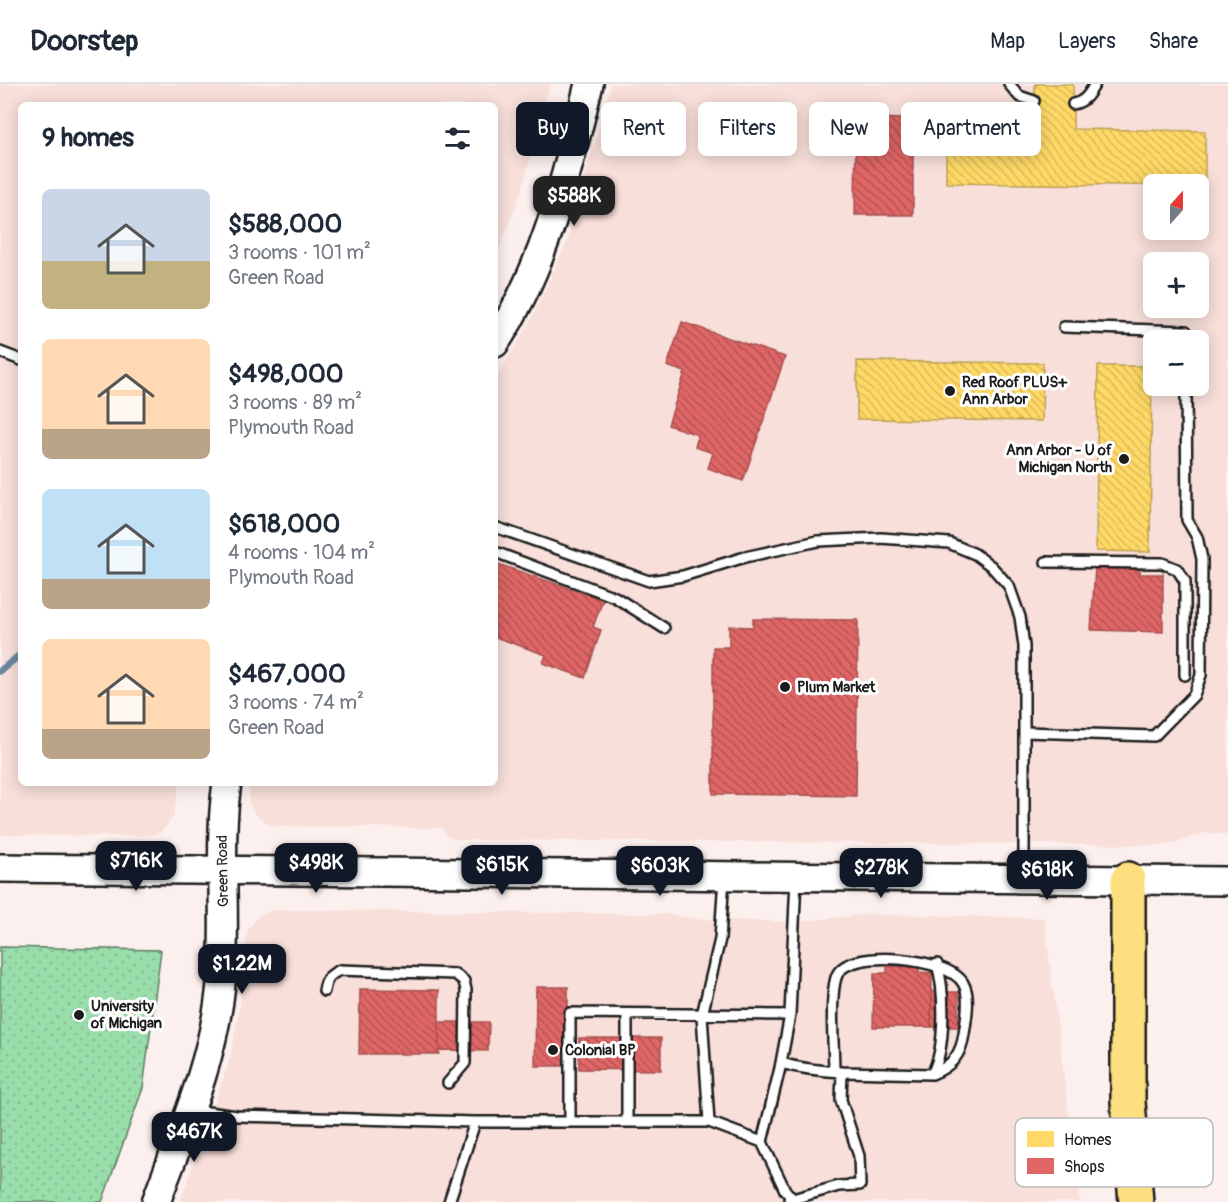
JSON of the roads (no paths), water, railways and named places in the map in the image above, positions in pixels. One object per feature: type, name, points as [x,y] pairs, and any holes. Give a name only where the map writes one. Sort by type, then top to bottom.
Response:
[{"type":"highway","points":[[1128,879],[1129,1118]]},
{"type":"highway","points":[[1135,1187],[1136,1202]]},
{"type":"main road","points":[[498,338],[524,291],[550,229],[589,84]]},
{"type":"main road","name":"Green Road","points":[[156,1202],[190,1109],[214,1030],[221,984],[222,821],[227,786]]},
{"type":"main road","points":[[0,868],[1228,881]]},
{"type":"lane","points":[[1009,84],[1019,96],[1034,101]]},
{"type":"lane","points":[[1073,104],[1080,103],[1089,95],[1095,84]]},
{"type":"lane","points":[[1064,327],[1156,330]]},
{"type":"lane","points":[[0,352],[18,359]]},
{"type":"lane","points":[[1024,732],[1154,736],[1194,695],[1201,675],[1202,559],[1197,537],[1187,520],[1186,396]]},
{"type":"lane","points":[[498,528],[649,581],[683,576],[745,556],[818,541],[881,538],[949,543],[962,547],[991,566],[1009,586],[1020,617],[1024,646],[1024,878]]},
{"type":"lane","points":[[498,553],[615,597],[664,628]]},
{"type":"lane","points":[[1046,562],[1156,562],[1177,569],[1185,581],[1185,675]]},
{"type":"lane","points":[[709,1122],[702,1015],[720,939],[724,875]]},
{"type":"lane","points":[[781,1063],[813,1070],[838,1072],[932,1074],[945,1069],[955,1060],[963,1044],[965,1027],[966,993],[963,982],[937,964],[920,961],[870,960],[855,961],[842,968],[837,974],[834,996],[838,1072],[841,1100],[859,1156],[860,1185],[839,1186],[791,1200],[762,1142],[790,1015],[796,876]]},
{"type":"lane","points":[[932,1074],[940,1060],[942,980],[937,964]]},
{"type":"lane","points":[[324,991],[326,981],[331,974],[340,970],[454,974],[464,981],[466,990],[465,1063],[448,1083]]},
{"type":"lane","points":[[570,1121],[570,1013],[790,1015]]},
{"type":"lane","points":[[627,1015],[627,1122]]},
{"type":"lane","points":[[190,1109],[237,1116],[475,1122],[709,1122],[762,1142]]},
{"type":"lane","points":[[449,1202],[475,1122]]},
{"type":"waterway","points":[[0,671],[18,656]]},
{"type":"place","name":"Red Roof PLUS+ Ann Arbor","points":[[950,391]]},
{"type":"place","name":"Ann Arbor - U of Michigan North","points":[[1124,459]]},
{"type":"place","name":"Plum Market","points":[[785,687]]},
{"type":"place","name":"University of Michigan","points":[[79,1015]]},
{"type":"place","name":"Colonial BP","points":[[553,1050]]}]
